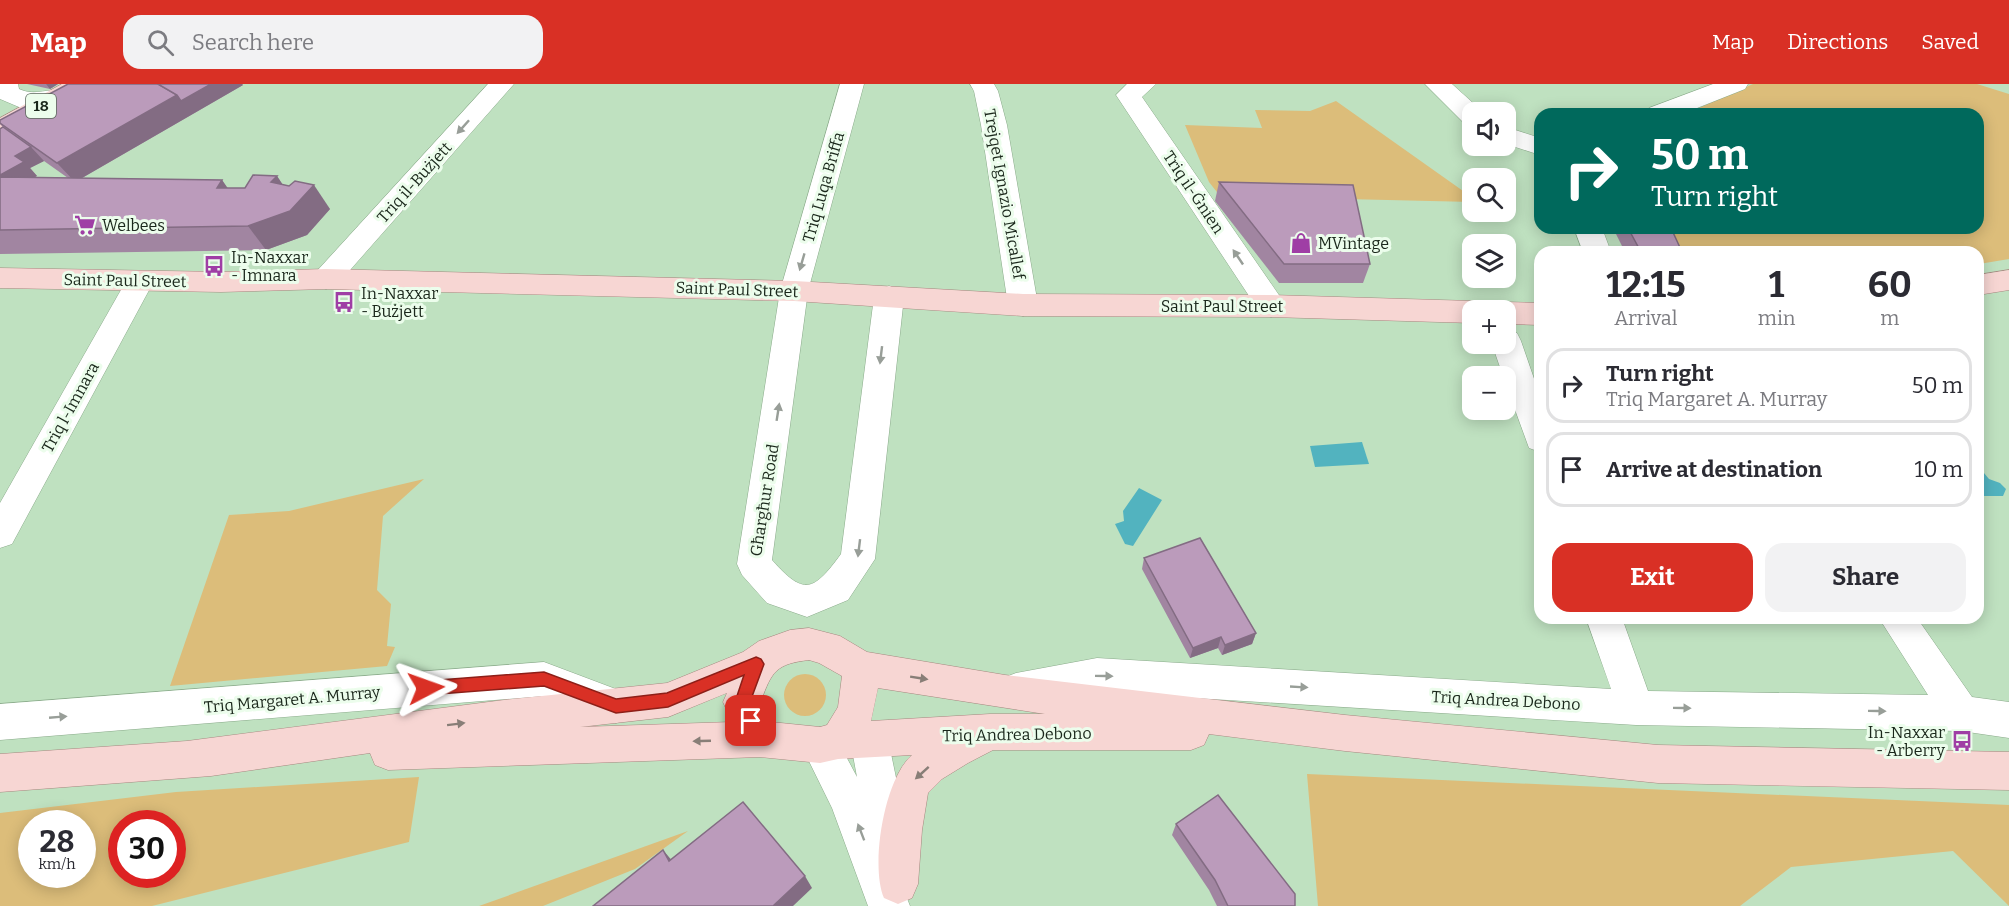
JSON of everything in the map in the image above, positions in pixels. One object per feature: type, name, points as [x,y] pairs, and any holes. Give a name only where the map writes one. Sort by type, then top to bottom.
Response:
[{"type":"main road","name":"18","points":[[3,127],[81,84]]},
{"type":"main road","name":"Saint Paul Street","points":[[0,278],[140,281],[326,279],[794,291],[1023,305],[1271,306],[1462,312]]},
{"type":"main road","points":[[1984,284],[2009,280]]},
{"type":"main road","points":[[1516,313],[1534,314]]},
{"type":"main road","name":"Triq Margaret A. Murray","points":[[189,759],[504,718],[668,700],[756,664],[772,653],[790,646],[809,644],[827,648],[861,668]]},
{"type":"main road","points":[[756,664],[742,702],[760,740]]},
{"type":"main road","points":[[846,734],[861,668]]},
{"type":"main road","name":"Triq Andrea Debono","points":[[861,668],[1005,692],[1345,733],[1658,764],[2009,771]]},
{"type":"main road","points":[[895,899],[903,820],[914,780],[935,761],[990,732]]},
{"type":"main road","name":"Triq Andrea Debono","points":[[846,734],[1345,733]]},
{"type":"main road","name":"Triq Margaret A. Murray","points":[[0,773],[189,759],[760,740],[846,734]]},
{"type":"street","name":"Triq il-Bużjett","points":[[326,279],[502,84]]},
{"type":"street","name":"Triq Luqa Briffa","points":[[794,291],[852,84]]},
{"type":"street","name":"Trejqet Ignazio Micallef","points":[[982,84],[986,91],[994,125],[1023,305]]},
{"type":"street","points":[[1437,84],[1462,107]]},
{"type":"street","points":[[1674,108],[1736,84]]},
{"type":"street","name":"Triq il-Ġnien","points":[[1129,87],[1128,95],[1271,306]]},
{"type":"street","points":[[3,127],[7,89],[26,102],[58,97]]},
{"type":"street","points":[[1516,139],[1534,145]]},
{"type":"street","name":"Triq l-Imnara","points":[[0,534],[140,281]]},
{"type":"street","name":"Għargħur Road","points":[[794,291],[789,340],[754,564],[779,592],[807,602],[836,589],[858,559],[889,297]]},
{"type":"street","points":[[1511,354],[1534,422]]},
{"type":"street","points":[[1606,624],[1636,708]]},
{"type":"street","points":[[1901,624],[1961,713]]},
{"type":"street","name":"Triq Andrea Debono","points":[[1005,692],[1097,675],[1636,708],[1961,713],[2009,720]]},
{"type":"street","name":"Triq Margaret A. Murray","points":[[0,722],[544,679],[616,706]]},
{"type":"street","points":[[846,734],[848,799],[895,899]]},
{"type":"shaded area","points":[[1753,84],[1977,84],[2009,94],[2009,259],[1984,263],[1984,246],[1654,246],[1647,234],[1984,234],[1984,108],[1699,108]]},
{"type":"shaded area","points":[[1336,101],[1462,190],[1462,202],[1220,196],[1209,182],[1185,125],[1262,128],[1255,110],[1310,111]]},
{"type":"shaded area","points":[[424,479],[383,516],[377,590],[391,604],[387,646],[395,647],[387,666],[170,686],[229,515],[289,511]]},
{"type":"shaded area","points":[[805,674],[813,675],[820,680],[825,687],[825,703],[820,710],[813,715],[805,716],[797,715],[790,710],[785,703],[784,695],[785,687],[790,680],[797,675]]},
{"type":"shaded area","points":[[1307,774],[2009,805],[2009,906],[1953,851],[1791,867],[1740,906],[1318,906]]},
{"type":"shaded area","points":[[419,777],[409,842],[152,906],[0,906],[0,813],[18,811],[18,888],[96,888],[96,810],[25,810],[176,792]]},
{"type":"shaded area","points":[[688,831],[635,869],[543,906],[479,906]]},
{"type":"water","points":[[1362,442],[1369,464],[1315,467],[1310,446]]},
{"type":"water","points":[[1984,473],[1989,479],[2000,483],[2006,489],[2003,496],[1984,496]]},
{"type":"water","points":[[1139,488],[1162,500],[1133,546],[1125,544],[1115,524],[1124,521],[1123,511]]},
{"type":"building","points":[[68,84],[158,84],[177,95],[57,163],[0,123],[0,120]]},
{"type":"building","points":[[158,84],[211,84],[181,101],[177,95]]},
{"type":"building","points":[[3,127],[31,147],[15,156],[24,162],[0,175],[0,129]]},
{"type":"building","points":[[253,175],[277,176],[271,182],[289,186],[295,181],[314,185],[290,211],[248,226],[0,230],[0,177],[222,180],[217,188],[245,188]]},
{"type":"building","name":"MVintage","points":[[1219,182],[1353,185],[1370,264],[1284,264]]},
{"type":"building","points":[[1631,234],[1674,234],[1679,246],[1638,246]]},
{"type":"building","points":[[1200,538],[1256,633],[1225,645],[1221,637],[1193,648],[1144,558]]},
{"type":"building","points":[[1218,795],[1295,894],[1295,906],[1228,906],[1215,880],[1176,824]]},
{"type":"building","points":[[743,802],[805,876],[773,906],[593,906],[663,850],[669,861]]},
{"type":"place","name":"Welbees","points":[[85,225]]},
{"type":"place","name":"MVintage","points":[[1301,243]]},
{"type":"place","name":"In-Naxxar - Imnara","points":[[214,266]]},
{"type":"place","name":"In-Naxxar - Bużjett","points":[[344,302]]},
{"type":"place","name":"In-Naxxar - Arberry","points":[[1962,741]]},
{"type":"route","points":[[426,688],[544,679],[616,706],[668,700],[756,664],[742,702],[751,721]]}]
